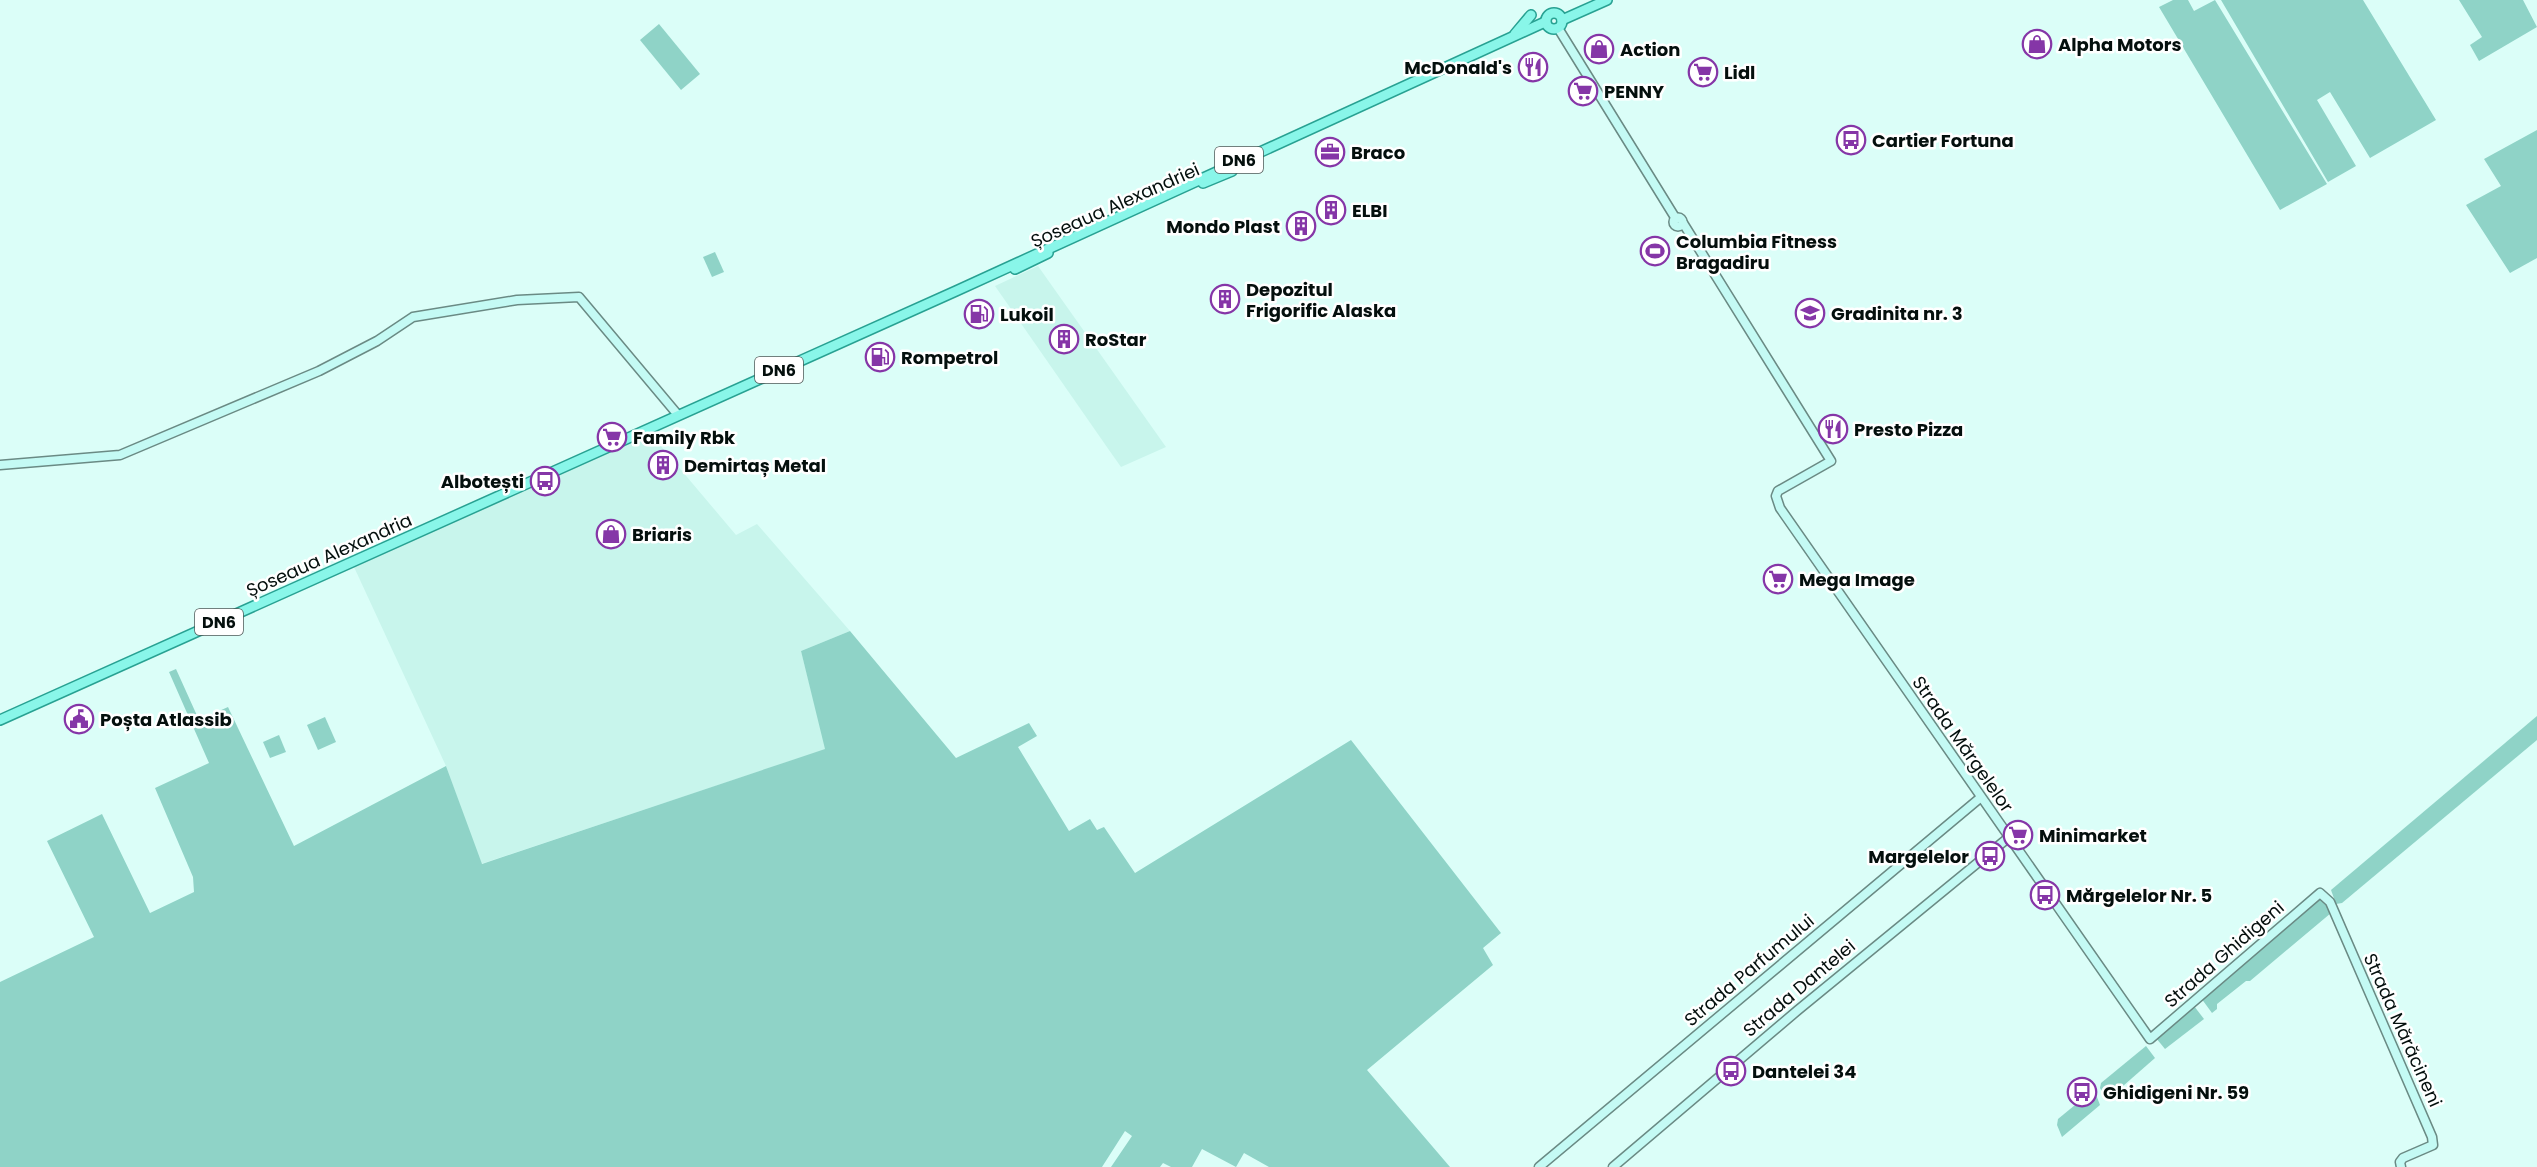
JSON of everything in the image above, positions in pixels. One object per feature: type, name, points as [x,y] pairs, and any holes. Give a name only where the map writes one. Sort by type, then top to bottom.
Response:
[{"type":"main road","name":"DN6","points":[[1560,21],[1595,0]]},
{"type":"main road","name":"DN6","points":[[1560,21],[1607,0]]},
{"type":"main road","name":"DN6","points":[[1546,24],[1550,13],[1560,21]]},
{"type":"main road","points":[[1513,37],[1531,15]]},
{"type":"main road","points":[[1546,24],[1560,21]]},
{"type":"main road","name":"Șoseaua Alexandriei","points":[[675,417],[1546,24]]},
{"type":"main road","name":"Șoseaua Alexandriei","points":[[956,291],[1008,272],[1546,24]]},
{"type":"main road","name":"Șoseaua Alexandria","points":[[0,720],[675,417]]},
{"type":"street","name":"Strada Mărgelelor","points":[[1560,21],[1679,223],[1724,289],[1829,461],[1777,493],[1780,508],[2150,1039]]},
{"type":"street","points":[[0,465],[117,456],[313,374],[377,341],[413,317],[517,300],[557,297],[579,297],[675,417]]},
{"type":"street","name":"Strada Parfumului","points":[[1539,1167],[1980,798]]},
{"type":"street","name":"Strada Dantelei","points":[[1613,1167],[1797,1011],[2008,838]]},
{"type":"street","name":"Strada Ghidigeni","points":[[2150,1039],[2320,893]]},
{"type":"street","name":"Strada Mărăcineni","points":[[2320,893],[2330,902],[2432,1137],[2433,1145],[2403,1158],[2400,1162],[2401,1167]]},
{"type":"shaded area","points":[[2173,0],[2188,0],[2194,11],[2215,0],[2327,184],[2280,210],[2159,7]]},
{"type":"shaded area","points":[[2221,0],[2363,0],[2436,120],[2370,158],[2330,92],[2317,100],[2356,166],[2328,182]]},
{"type":"shaded area","points":[[2459,0],[2523,0],[2537,27],[2479,61],[2470,45],[2482,37]]},
{"type":"shaded area","points":[[659,24],[700,74],[681,90],[640,40]]},
{"type":"shaded area","points":[[2537,130],[2537,258],[2510,273],[2466,205],[2501,186],[2484,159]]},
{"type":"shaded area","points":[[715,252],[724,272],[712,277],[703,257]]},
{"type":"shaded area","points":[[1038,266],[1166,447],[1121,467],[995,286]]},
{"type":"shaded area","points":[[649,432],[736,535],[757,524],[850,631],[801,651],[826,749],[481,864],[446,766],[354,567]]},
{"type":"shaded area","points":[[850,631],[956,758],[1029,723],[1037,736],[1018,747],[1069,831],[1090,819],[1097,830],[1104,827],[1135,873],[1351,740],[1501,933],[1483,948],[1493,965],[1367,1070],[1450,1167],[1269,1167],[1244,1153],[1236,1167],[1202,1149],[1192,1167],[1171,1167],[1163,1163],[1160,1167],[1111,1167],[1132,1136],[1125,1131],[1102,1167],[0,1167],[0,982],[94,937],[47,841],[102,814],[150,913],[194,892],[193,877],[155,788],[209,763],[169,672],[176,669],[199,720],[228,707],[294,846],[446,766],[482,864],[825,749],[801,651]]},
{"type":"shaded area","points":[[2537,716],[2537,740],[2342,903],[2336,904],[2331,890]]},
{"type":"shaded area","points":[[325,717],[336,742],[318,750],[307,725]]},
{"type":"shaded area","points":[[279,735],[286,752],[270,758],[263,742]]},
{"type":"shaded area","points":[[2320,898],[2326,901],[2331,913],[2250,981],[2246,981],[2217,1004],[2217,1009],[2212,1013],[2201,998]]},
{"type":"shaded area","points":[[2194,1006],[2204,1019],[2165,1049],[2156,1038]]},
{"type":"shaded area","points":[[2146,1046],[2155,1058],[2107,1100],[2100,1088],[2101,1083]]},
{"type":"shaded area","points":[[2092,1091],[2095,1092],[2100,1105],[2062,1137],[2057,1125],[2058,1119]]},
{"type":"place","name":"Alpha Motors","points":[[2037,44]]},
{"type":"place","name":"Action","points":[[1599,49]]},
{"type":"place","name":"McDonald's","points":[[1533,67]]},
{"type":"place","name":"Lidl","points":[[1703,72]]},
{"type":"place","name":"PENNY","points":[[1583,91]]},
{"type":"place","name":"Cartier Fortuna","points":[[1851,140]]},
{"type":"place","name":"Braco","points":[[1330,152]]},
{"type":"place","name":"ELBI","points":[[1331,210]]},
{"type":"place","name":"Mondo Plast","points":[[1301,226]]},
{"type":"place","name":"Columbia Fitness Bragadiru","points":[[1655,251]]},
{"type":"place","name":"Depozitul Frigorific Alaska","points":[[1225,299]]},
{"type":"place","name":"Gradinita nr. 3","points":[[1810,313]]},
{"type":"place","name":"Lukoil","points":[[979,314]]},
{"type":"place","name":"RoStar","points":[[1064,339]]},
{"type":"place","name":"Rompetrol","points":[[880,357]]},
{"type":"place","name":"Presto Pizza","points":[[1833,429]]},
{"type":"place","name":"Family Rbk","points":[[612,437]]},
{"type":"place","name":"Demirtaș Metal","points":[[663,465]]},
{"type":"place","name":"Albotești","points":[[545,481]]},
{"type":"place","name":"Briaris","points":[[611,534]]},
{"type":"place","name":"Mega Image","points":[[1778,579]]},
{"type":"place","name":"Poșta Atlassib","points":[[79,719]]},
{"type":"place","name":"Minimarket","points":[[2018,835]]},
{"type":"place","name":"Margelelor","points":[[1990,856]]},
{"type":"place","name":"Mărgelelor Nr. 5","points":[[2045,895]]},
{"type":"place","name":"Dantelei 34","points":[[1731,1071]]},
{"type":"place","name":"Ghidigeni Nr. 59","points":[[2082,1092]]}]
